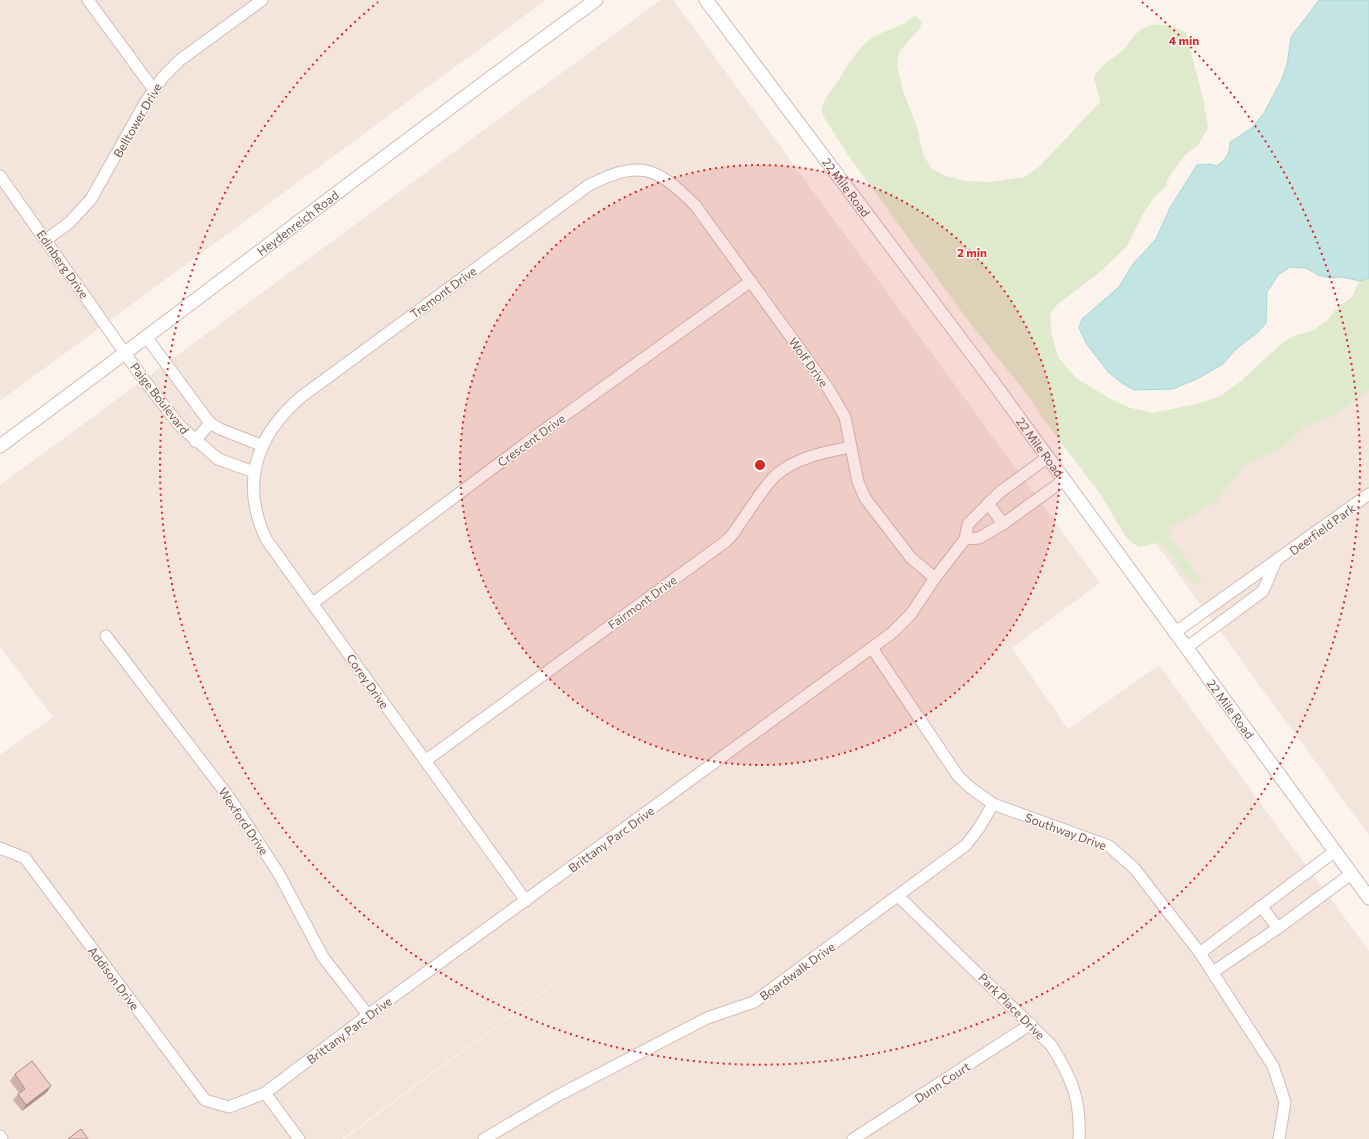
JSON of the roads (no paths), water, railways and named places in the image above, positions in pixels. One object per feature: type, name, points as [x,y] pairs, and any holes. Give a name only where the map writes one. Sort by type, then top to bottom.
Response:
[{"type":"street","points":[[88,0],[154,90]]},
{"type":"street","name":"Belltower Drive","points":[[46,240],[70,222],[91,199],[163,77],[180,60],[262,0]]},
{"type":"street","name":"Heydenreich Road","points":[[0,446],[147,338],[452,105],[596,0]]},
{"type":"street","name":"22 Mile Road","points":[[706,0],[1048,457],[1174,633],[1369,898]]},
{"type":"street","name":"Wolf Drive","points":[[644,169],[658,175],[672,184],[696,206],[840,405],[849,429],[858,482],[865,498],[911,558],[935,578]]},
{"type":"street","name":"Tremont Drive","points":[[261,445],[282,415],[301,397],[567,201],[600,180],[632,170],[644,169]]},
{"type":"street","name":"Edinberg Drive","points":[[0,176],[126,353]]},
{"type":"street","name":"Crescent Drive","points":[[313,603],[529,441],[751,281]]},
{"type":"street","name":"Paige Boulevard","points":[[147,338],[210,423],[220,429],[261,445]]},
{"type":"street","name":"Paige Boulevard","points":[[126,353],[144,380],[180,426],[195,441],[218,459],[254,472]]},
{"type":"street","name":"Paige Boulevard","points":[[195,441],[210,423]]},
{"type":"street","name":"Corey Drive","points":[[261,445],[254,472],[254,498],[260,526],[266,539],[526,901]]},
{"type":"street","name":"Fairmont Drive","points":[[425,761],[725,542],[732,535],[770,483],[780,473],[796,463],[820,453],[851,447]]},
{"type":"street","name":"Brittany Parc Drive","points":[[228,1108],[265,1093],[368,1015],[902,625],[912,614],[935,578],[965,539],[968,524],[988,503],[1048,457]]},
{"type":"street","points":[[965,539],[979,538],[1003,524],[1064,480]]},
{"type":"street","name":"Deerfield Park","points":[[1174,633],[1253,576],[1275,563],[1369,494]]},
{"type":"street","points":[[988,503],[1003,524]]},
{"type":"street","points":[[1186,648],[1262,591],[1275,563]]},
{"type":"street","name":"Wexford Drive","points":[[106,636],[231,800],[279,874],[323,957],[368,1015]]},
{"type":"street","name":"Southway Drive","points":[[872,648],[958,776],[972,789],[993,804],[1109,846],[1134,868],[1200,953],[1273,1066],[1285,1102],[1279,1139]]},
{"type":"street","name":"Boardwalk Drive","points":[[484,1139],[557,1096],[707,1018],[754,1002],[966,845],[979,828],[993,804]]},
{"type":"street","name":"Addison Drive","points":[[0,848],[25,858],[205,1100],[228,1108]]},
{"type":"street","points":[[1200,953],[1335,851]]},
{"type":"street","points":[[1213,972],[1278,928],[1351,874]]},
{"type":"street","name":"Park Place Drive","points":[[899,896],[1051,1045],[1067,1070],[1076,1094],[1080,1118],[1079,1139]]},
{"type":"street","points":[[1262,906],[1278,928]]},
{"type":"street","name":"Dunn Court","points":[[853,1139],[1031,1024]]},
{"type":"street","points":[[265,1093],[299,1139]]},
{"type":"water","points":[[1319,0],[1369,0],[1369,278],[1360,281],[1342,277],[1330,278],[1318,275],[1306,268],[1290,267],[1278,275],[1267,292],[1266,323],[1258,332],[1236,349],[1223,364],[1199,378],[1173,389],[1134,390],[1108,372],[1086,343],[1079,328],[1082,319],[1119,287],[1133,264],[1156,239],[1170,208],[1197,165],[1209,164],[1217,166],[1227,156],[1230,142],[1252,128],[1264,113],[1281,81],[1287,65],[1291,37]]}]
